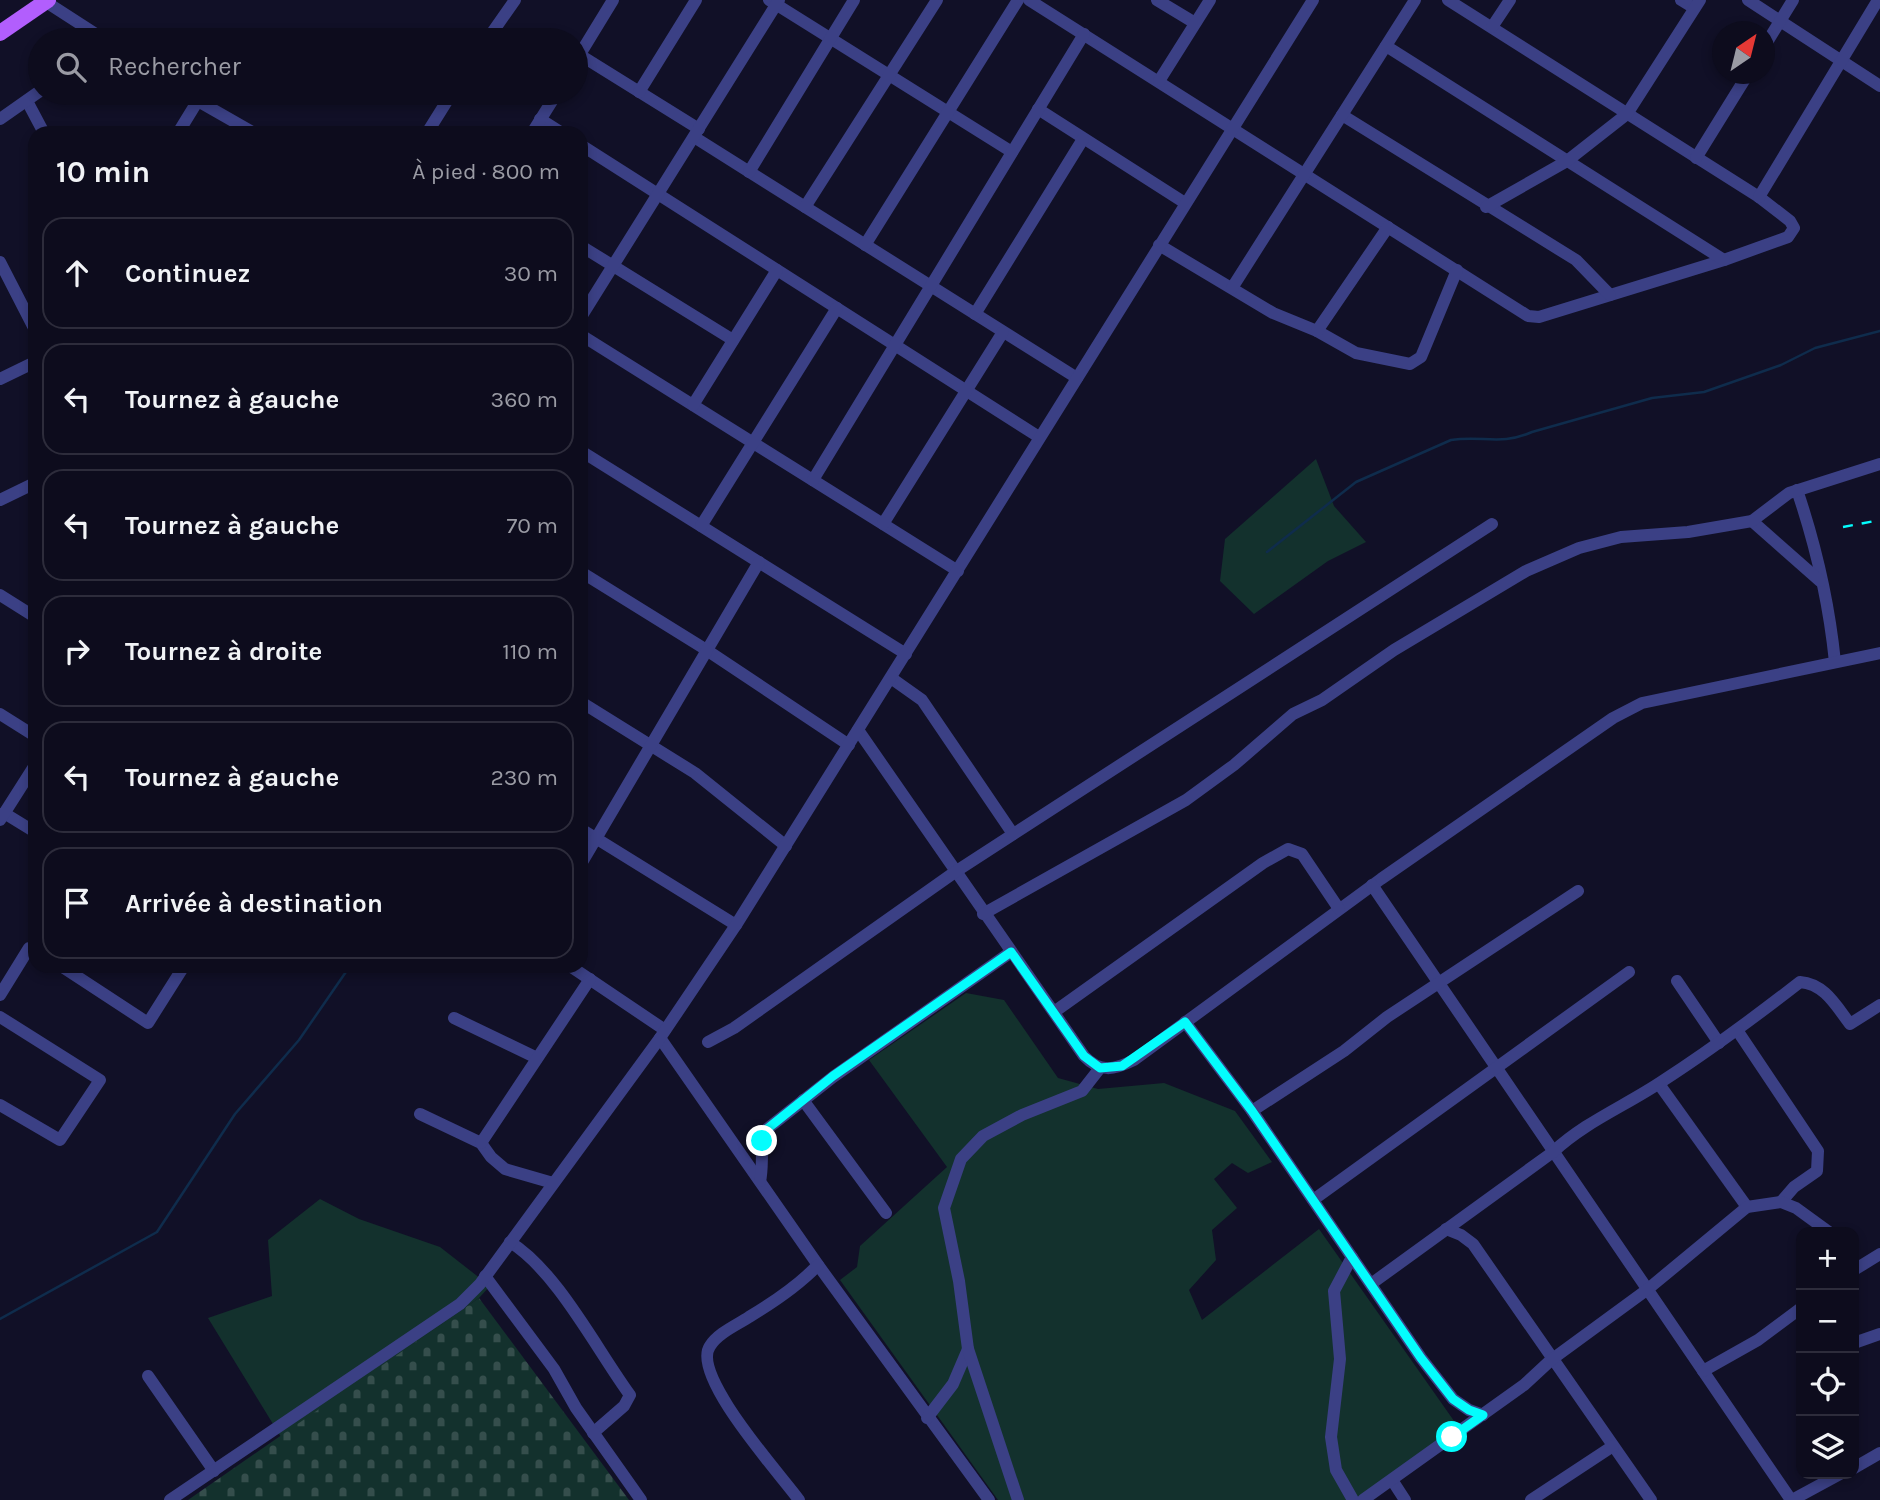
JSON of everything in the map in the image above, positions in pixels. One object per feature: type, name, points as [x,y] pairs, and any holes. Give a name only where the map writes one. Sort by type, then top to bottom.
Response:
[{"type":"main road","points":[[0,33],[45,1]]},
{"type":"street","points":[[495,28],[515,0]]},
{"type":"street","points":[[588,42],[614,0]]},
{"type":"street","points":[[639,92],[696,0]]},
{"type":"street","points":[[749,172],[854,0]]},
{"type":"street","points":[[805,207],[937,0]]},
{"type":"street","points":[[865,244],[1018,0]]},
{"type":"street","points":[[1029,0],[1534,318],[1724,260],[1788,237],[1794,229],[1790,221],[1759,197],[1448,0]]},
{"type":"street","points":[[1157,0],[1195,23]]},
{"type":"street","points":[[1159,81],[1210,0]]},
{"type":"street","points":[[170,1500],[460,1304],[485,1276],[662,1034],[736,926],[1313,0]]},
{"type":"street","points":[[1232,288],[1415,0]]},
{"type":"street","points":[[1492,27],[1510,0]]},
{"type":"street","points":[[1486,207],[1567,161],[1627,114],[1697,4],[1681,0]]},
{"type":"street","points":[[1748,0],[1880,86]]},
{"type":"street","points":[[1775,30],[1793,0]]},
{"type":"street","points":[[1759,197],[1840,58],[1878,0]]},
{"type":"street","points":[[45,1],[87,28]]},
{"type":"street","points":[[588,306],[775,2],[1012,152]]},
{"type":"street","points":[[813,480],[1084,34]]},
{"type":"street","points":[[1386,46],[1724,260]]},
{"type":"street","points":[[588,64],[639,92],[749,172],[1077,378]]},
{"type":"street","points":[[1696,158],[1742,84]]},
{"type":"street","points":[[0,119],[27,101]]},
{"type":"street","points":[[29,105],[40,126]]},
{"type":"street","points":[[182,126],[195,105]]},
{"type":"street","points":[[203,105],[241,126]]},
{"type":"street","points":[[431,126],[444,105]]},
{"type":"street","points":[[536,126],[549,105]]},
{"type":"street","points":[[1038,110],[1185,203]]},
{"type":"street","points":[[1342,116],[1576,260],[1609,295]]},
{"type":"street","points":[[540,120],[550,126]]},
{"type":"street","points":[[975,314],[1083,139]]},
{"type":"street","points":[[588,149],[1039,437]]},
{"type":"street","points":[[1317,331],[1388,227]]},
{"type":"street","points":[[1159,245],[1273,313],[1317,331],[1356,354],[1410,364],[1416,361],[1457,270]]},
{"type":"street","points":[[588,250],[733,340]]},
{"type":"street","points":[[0,262],[28,316]]},
{"type":"street","points":[[693,405],[777,270]]},
{"type":"street","points":[[701,526],[837,308]]},
{"type":"street","points":[[883,524],[1003,331]]},
{"type":"street","points":[[588,339],[958,571]]},
{"type":"street","points":[[0,379],[28,365]]},
{"type":"street","points":[[588,455],[906,654]]},
{"type":"street","points":[[984,914],[1186,800],[1234,765],[1293,714],[1322,700],[1414,636],[1526,571],[1579,548],[1621,537],[1688,532],[1752,521],[1770,505],[1797,490],[1880,464]]},
{"type":"street","points":[[0,500],[28,487]]},
{"type":"street","points":[[1797,490],[1812,536],[1820,581],[1829,603],[1835,662]]},
{"type":"street","points":[[1752,521],[1820,581]]},
{"type":"street","points":[[708,1042],[734,1028],[955,872],[1492,524]]},
{"type":"street","points":[[588,852],[653,746],[705,649],[759,562]]},
{"type":"street","points":[[588,576],[705,649],[849,745]]},
{"type":"street","points":[[0,595],[28,613]]},
{"type":"street","points":[[858,730],[1084,1056],[1100,1068],[1122,1066],[1372,885],[1613,718],[1642,703],[1880,653]]},
{"type":"street","points":[[891,678],[922,700],[1013,834]]},
{"type":"street","points":[[588,706],[695,773],[786,846]]},
{"type":"street","points":[[0,714],[28,732]]},
{"type":"street","points":[[28,777],[2,816],[28,829]]},
{"type":"street","points":[[588,833],[736,926]]},
{"type":"street","points":[[1054,1012],[1263,863],[1288,849],[1302,854],[1339,909]]},
{"type":"street","points":[[1372,885],[1703,1371],[1798,1499],[1832,1479]]},
{"type":"street","points":[[1252,1111],[1344,1052],[1387,1017],[1578,891]]},
{"type":"street","points":[[0,995],[28,950]]},
{"type":"street","points":[[760,1181],[764,1166],[764,1133],[803,1100],[1011,952]]},
{"type":"street","points":[[1313,1200],[1629,972]]},
{"type":"street","points":[[72,973],[148,1023],[180,973]]},
{"type":"street","points":[[581,973],[662,1034],[818,1265],[989,1500]]},
{"type":"street","points":[[481,1143],[590,979]]},
{"type":"street","points":[[1677,981],[1719,1043]]},
{"type":"street","points":[[1371,1284],[1553,1152],[1573,1134],[1659,1084],[1800,982],[1814,983],[1823,990],[1850,1024],[1880,1005]]},
{"type":"street","points":[[0,1017],[100,1079],[60,1140],[0,1105]]},
{"type":"street","points":[[454,1018],[537,1058]]},
{"type":"street","points":[[1185,1022],[1252,1111],[1453,1399],[1469,1410],[1483,1415]]},
{"type":"street","points":[[1737,1030],[1818,1151],[1817,1171],[1794,1187],[1780,1202]]},
{"type":"street","points":[[1018,1500],[968,1349],[960,1281],[944,1208],[961,1159],[984,1136],[1022,1115],[1082,1091],[1100,1068]]},
{"type":"street","points":[[1659,1084],[1747,1208]]},
{"type":"street","points":[[803,1100],[886,1213]]},
{"type":"street","points":[[420,1114],[481,1143],[491,1157],[505,1169],[553,1183]]},
{"type":"street","points":[[1363,1500],[1483,1415],[1551,1360],[1648,1289],[1747,1208],[1780,1202],[1796,1208],[1822,1227]]},
{"type":"street","points":[[1446,1229],[1472,1244],[1651,1500]]},
{"type":"street","points":[[510,1242],[525,1252],[572,1310],[630,1395],[624,1406],[593,1433]]},
{"type":"street","points":[[1859,1267],[1880,1254]]},
{"type":"street","points":[[1352,1257],[1340,1275],[1334,1291],[1334,1313],[1340,1352],[1331,1453],[1336,1470],[1353,1500]]},
{"type":"street","points":[[799,1500],[765,1453],[744,1433],[713,1377],[706,1356],[709,1346],[719,1337],[777,1300],[818,1265]]},
{"type":"street","points":[[485,1276],[554,1369],[593,1433],[641,1500]]},
{"type":"street","points":[[1703,1371],[1758,1340],[1796,1314]]},
{"type":"street","points":[[1859,1341],[1880,1334]]},
{"type":"street","points":[[927,1418],[953,1384],[968,1349]]},
{"type":"street","points":[[148,1376],[214,1471]]},
{"type":"street","points":[[1531,1500],[1614,1446]]},
{"type":"street","points":[[1859,1465],[1880,1453]]},
{"type":"street","points":[[1392,1480],[1405,1500]]},
{"type":"green space","points":[[1316,459],[1334,506],[1366,542],[1328,561],[1254,614],[1220,581],[1225,539]]},
{"type":"green space","points":[[966,993],[1004,1000],[1058,1078],[1098,1089],[1164,1083],[1235,1111],[1272,1162],[1248,1173],[1232,1163],[1214,1179],[1237,1208],[1212,1230],[1216,1260],[1189,1290],[1202,1320],[1319,1229],[1459,1428],[1359,1500],[998,1500],[840,1280],[857,1267],[860,1246],[947,1167],[869,1060]]},
{"type":"green space","points":[[320,1199],[359,1219],[440,1247],[490,1286],[479,1298],[281,1437],[208,1318],[272,1296],[268,1240]]},
{"type":"green space","points":[[479,1298],[629,1500],[188,1500]]},
{"type":"waterway","points":[[1267,552],[1356,482],[1451,440],[1511,438],[1652,398],[1704,392],[1781,365],[1815,348],[1880,331]]},
{"type":"waterway","points":[[0,1319],[157,1232],[235,1114],[299,1040],[345,973]]},
{"type":"railway","points":[[1843,527],[1880,520]]},
{"type":"route","points":[[762,1141],[767,1129],[833,1076],[1011,952],[1084,1056],[1100,1068],[1122,1066],[1185,1022],[1252,1111],[1421,1358],[1453,1399],[1469,1410],[1483,1415],[1452,1437]]}]
